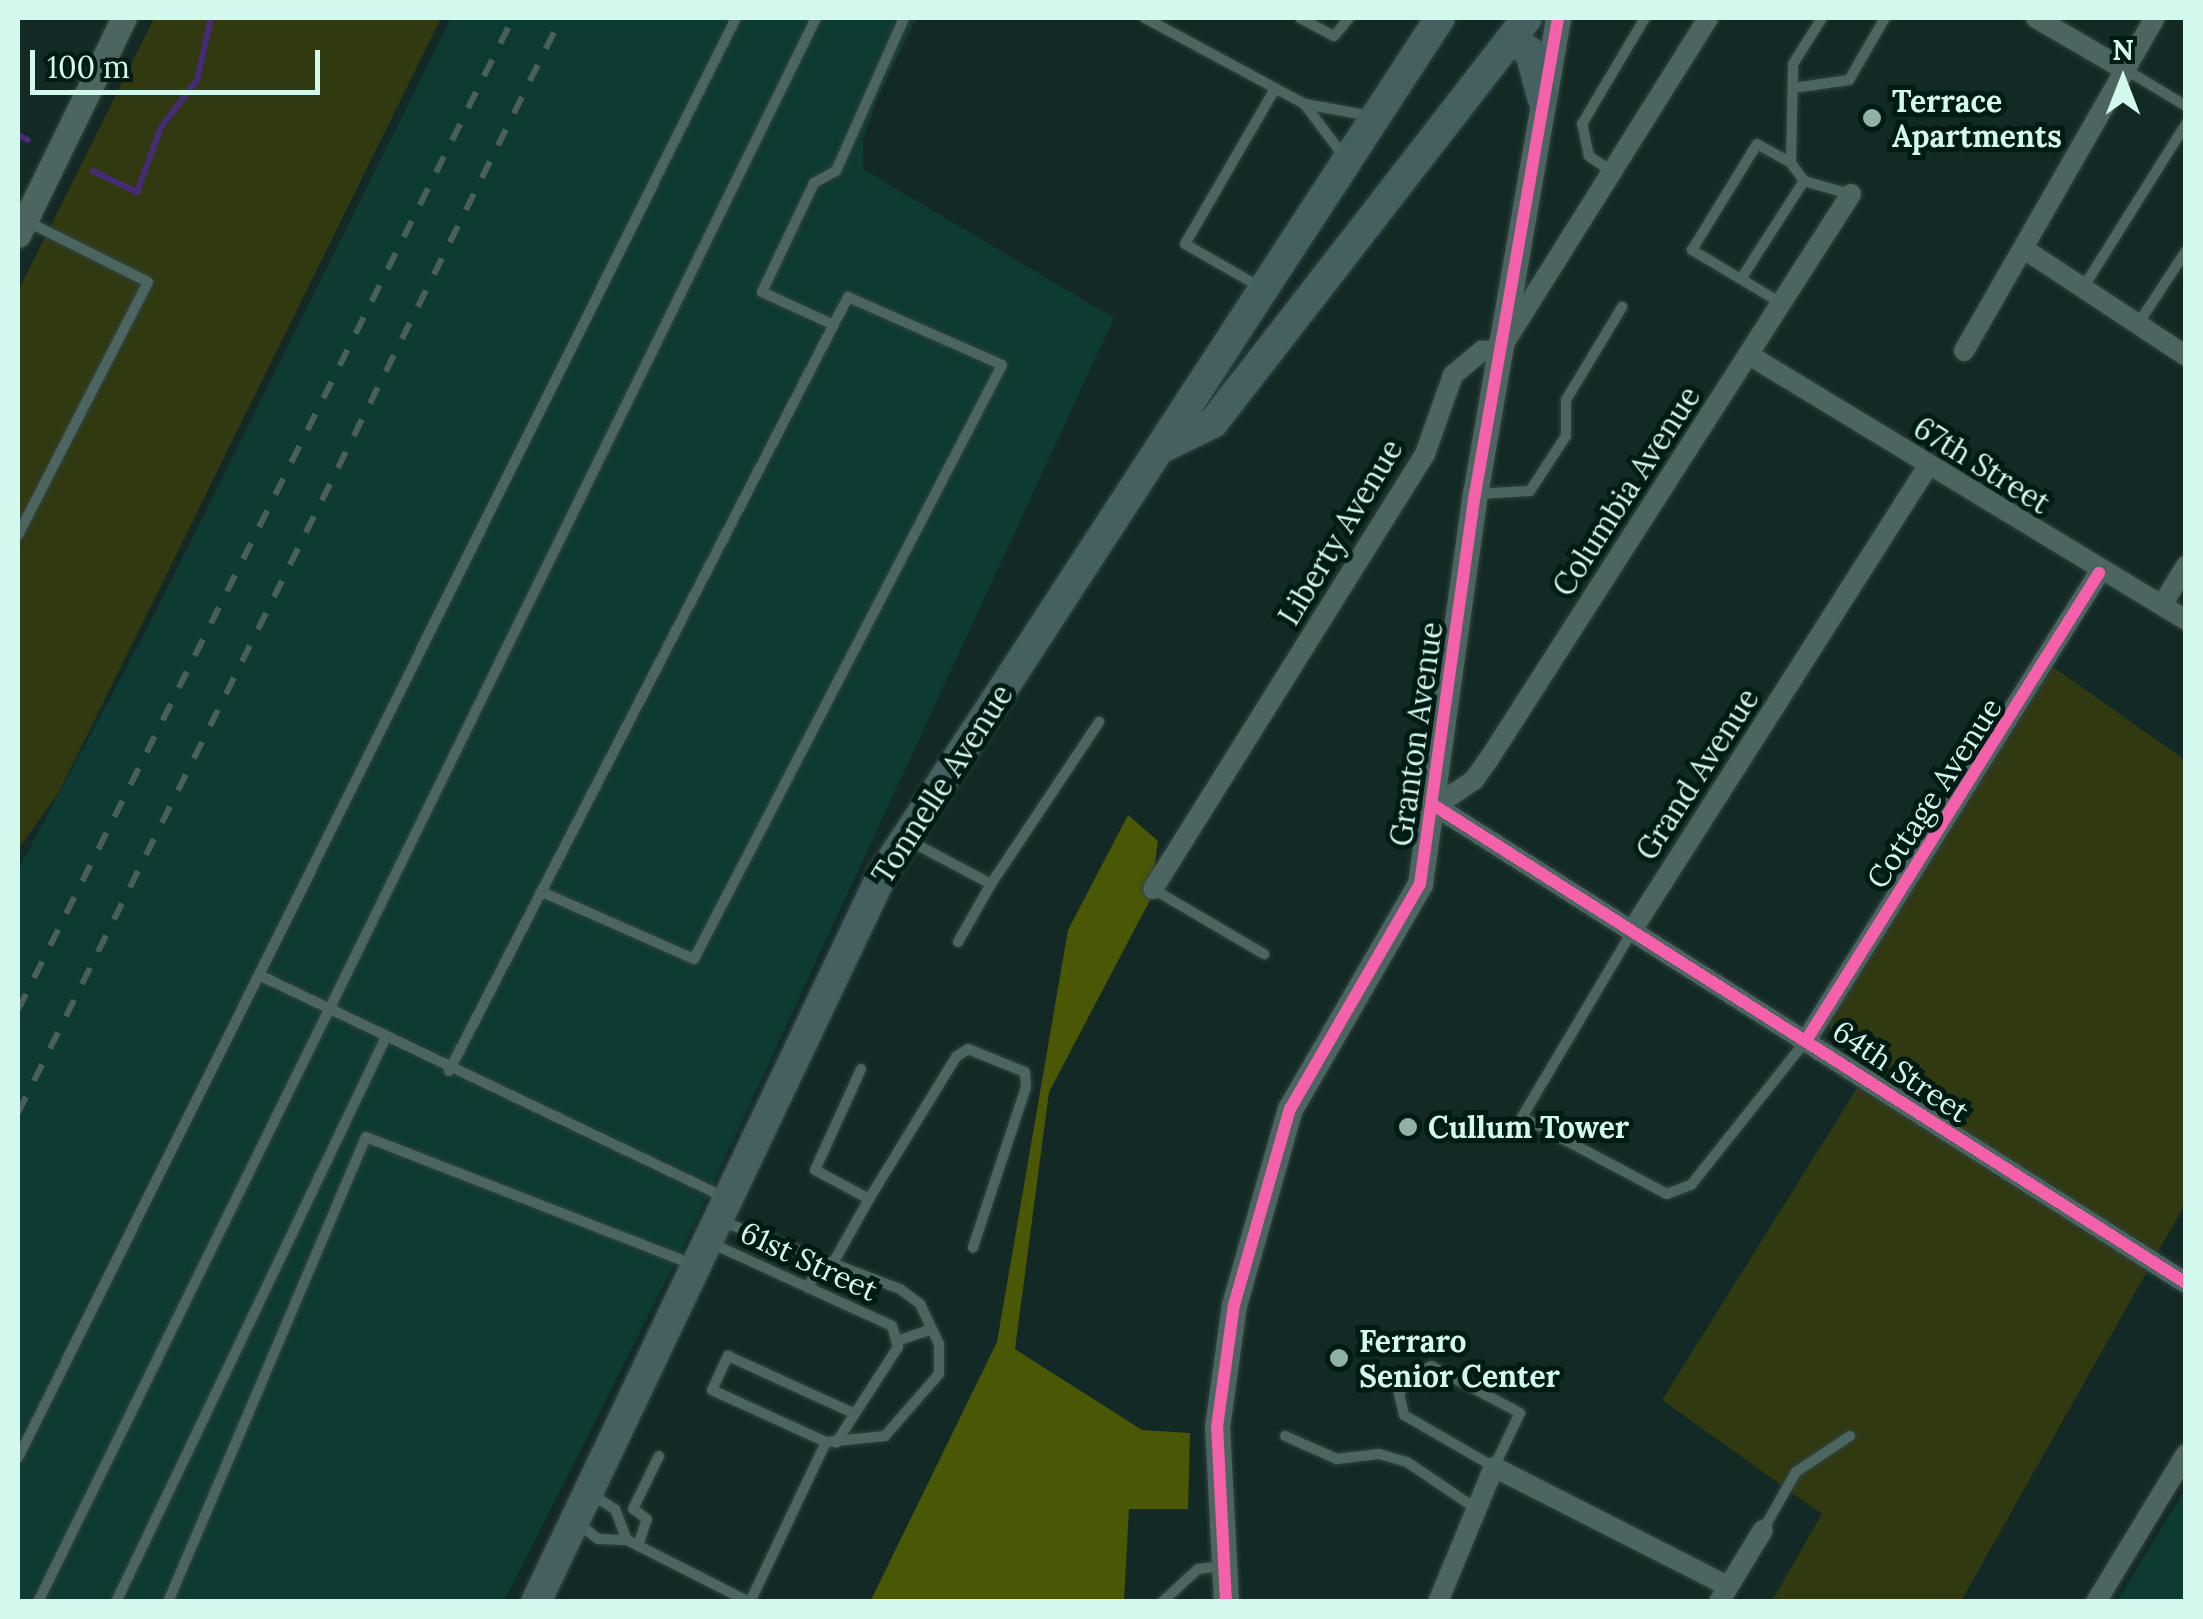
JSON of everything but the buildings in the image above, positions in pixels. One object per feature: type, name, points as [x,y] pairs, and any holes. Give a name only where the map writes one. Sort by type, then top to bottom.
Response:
[{"type":"main road","name":"Tonnelle Avenue","points":[[536,1602],[877,883],[1440,18]]},
{"type":"main road","points":[[1163,447],[1213,423],[1520,29],[1542,97]]},
{"type":"street","points":[[21,228],[124,18]]},
{"type":"street","name":"Granton Avenue","points":[[1226,1602],[1217,1428],[1248,1238],[1290,1109],[1420,884],[1435,806],[1475,494],[1558,18]]},
{"type":"street","points":[[1500,350],[1708,18]]},
{"type":"street","points":[[2036,18],[2127,71]]},
{"type":"street","points":[[1964,351],[2154,18]]},
{"type":"street","name":"Columbia Avenue","points":[[1435,806],[1474,780],[1490,759],[1851,194]]},
{"type":"street","points":[[2024,249],[2186,356]]},
{"type":"street","name":"Liberty Avenue","points":[[1153,889],[1426,454],[1452,375],[1482,352],[1500,350]]},
{"type":"street","name":"67th Street","points":[[1750,355],[2099,574],[2186,620]]},
{"type":"street","name":"Grand Avenue","points":[[1633,930],[1928,466]]},
{"type":"street","points":[[2162,605],[2186,566]]},
{"type":"street","name":"Cottage Avenue","points":[[1807,1039],[2099,574]]},
{"type":"street","name":"64th Street","points":[[1435,806],[2186,1283]]},
{"type":"street","points":[[2096,1602],[2186,1454]]},
{"type":"street","points":[[1438,1602],[1494,1466],[1723,1594],[1763,1530]]},
{"type":"lane","points":[[18,1458],[736,18]]},
{"type":"lane","points":[[38,1602],[816,18]]},
{"type":"lane","points":[[834,326],[762,292],[814,182],[836,171],[904,18]]},
{"type":"lane","points":[[1145,18],[1304,104],[1376,117]]},
{"type":"lane","points":[[1300,18],[1334,36],[1349,18]]},
{"type":"lane","points":[[1612,172],[1581,143],[1582,124],[1645,18]]},
{"type":"lane","points":[[1791,163],[1793,64],[1822,18]]},
{"type":"lane","points":[[1793,88],[1849,80],[1884,18]]},
{"type":"lane","points":[[2127,71],[2186,106]]},
{"type":"lane","points":[[1266,290],[1185,244],[1274,89]]},
{"type":"lane","points":[[1304,104],[1348,161]]},
{"type":"lane","points":[[2083,288],[2186,124]]},
{"type":"lane","points":[[1781,303],[1692,250],[1758,144],[1791,163],[1804,181],[1851,194]]},
{"type":"lane","points":[[1740,279],[1804,181]]},
{"type":"lane","points":[[18,535],[148,282],[21,228]]},
{"type":"lane","points":[[2138,324],[2186,251]]},
{"type":"lane","points":[[450,1070],[848,298],[1002,365],[694,959],[542,892]]},
{"type":"lane","points":[[1475,494],[1530,491],[1566,436],[1566,400],[1622,307]]},
{"type":"lane","points":[[958,942],[1099,722]]},
{"type":"lane","points":[[905,839],[992,884]]},
{"type":"lane","points":[[1153,889],[1264,954]]},
{"type":"lane","name":"Grand Avenue","points":[[1633,930],[1522,1117],[1668,1194],[1691,1185],[1807,1039]]},
{"type":"lane","points":[[259,975],[450,1070],[710,1230]]},
{"type":"lane","points":[[116,1602],[385,1038]]},
{"type":"lane","points":[[808,1288],[869,1199],[956,1057],[968,1050],[1025,1072],[1026,1087],[973,1247]]},
{"type":"lane","points":[[861,1069],[815,1170],[869,1199]]},
{"type":"lane","points":[[168,1602],[366,1137],[826,1263],[900,1289],[920,1304],[932,1329],[939,1374],[909,1414],[884,1436],[831,1442],[712,1390],[728,1356],[852,1412]]},
{"type":"lane","name":"61st Street","points":[[710,1230],[808,1288],[892,1326],[897,1341]]},
{"type":"lane","points":[[574,1520],[598,1539],[627,1540],[727,1596],[749,1602],[831,1442],[897,1341],[932,1329]]},
{"type":"lane","points":[[1430,1366],[1520,1413],[1494,1466],[1404,1415],[1400,1394],[1407,1380],[1430,1366]]},
{"type":"lane","points":[[1285,1436],[1337,1459],[1380,1454],[1407,1462],[1475,1508]]},
{"type":"lane","points":[[1763,1530],[1796,1472],[1850,1436]]},
{"type":"lane","points":[[638,1546],[648,1519],[633,1509],[659,1456]]},
{"type":"lane","points":[[588,1492],[615,1509],[627,1540]]},
{"type":"lane","points":[[1162,1602],[1198,1569],[1222,1566]]},
{"type":"shaded area","points":[[154,18],[441,18],[58,794],[18,849],[18,291]]},
{"type":"shaded area","points":[[451,18],[917,18],[878,97],[863,140],[863,169],[1114,318],[696,1221],[504,1601],[18,1602],[18,870],[146,631]]},
{"type":"shaded area","points":[[2053,667],[2185,760],[2185,1204],[1961,1601],[1772,1601],[1822,1514],[1662,1400],[1874,1061],[1830,1032],[1830,1021]]},
{"type":"shaded area","points":[[2185,1489],[2185,1601],[2117,1601]]},
{"type":"green space","points":[[1128,815],[1158,841],[1150,900],[1049,1092],[1015,1349],[1142,1430],[1190,1433],[1188,1509],[1129,1509],[1124,1601],[870,1602],[997,1342],[1068,930]]},
{"type":"waterway","points":[[93,171],[137,192],[161,127],[197,80],[211,18]]},
{"type":"waterway","points":[[18,135],[28,140]]},
{"type":"railway","points":[[18,1010],[513,18]]},
{"type":"railway","points":[[18,1113],[561,18]]},
{"type":"cycle path","points":[[1226,1602],[1217,1427],[1234,1305],[1290,1109],[1420,884],[1475,494],[1558,18]]},
{"type":"cycle path","points":[[1807,1039],[2099,573]]},
{"type":"cycle path","points":[[1435,806],[2186,1283]]},
{"type":"place","name":"Terrace Apartments","points":[[1872,118]]},
{"type":"place","name":"Cullum Tower","points":[[1408,1127]]},
{"type":"place","name":"Ferraro Senior Center","points":[[1339,1358]]}]
